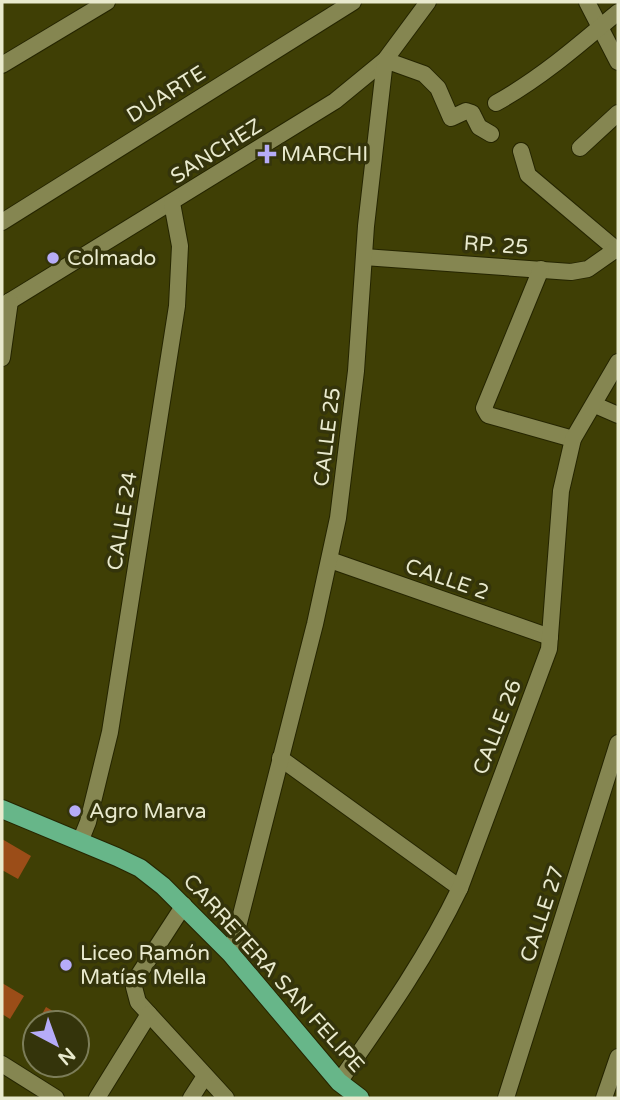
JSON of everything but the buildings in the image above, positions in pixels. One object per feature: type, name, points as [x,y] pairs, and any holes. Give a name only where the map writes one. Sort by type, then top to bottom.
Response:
[{"type":"main road","name":"CARRETERA SAN FELIPE","points":[[2,809],[140,868],[184,905],[230,954],[339,1082],[360,1098]]},
{"type":"street","points":[[2,65],[107,2]]},
{"type":"street","name":"DUARTE","points":[[2,222],[353,2]]},
{"type":"street","name":"SANCHEZ","points":[[6,304],[335,101],[385,60],[428,2]]},
{"type":"street","points":[[587,2],[618,62]]},
{"type":"street","points":[[496,103],[521,89],[552,66],[618,12]]},
{"type":"street","points":[[385,60],[424,74],[438,88],[451,118],[466,111],[472,113],[479,127],[491,134]]},
{"type":"street","name":"CALLE 25","points":[[230,954],[330,560],[338,518],[356,371],[385,60]]},
{"type":"street","points":[[580,148],[618,113]]},
{"type":"street","points":[[521,151],[528,175],[618,250]]},
{"type":"street","name":"CALLE 24","points":[[80,842],[88,822],[110,732],[177,306],[180,246],[172,203]]},
{"type":"street","name":"RP. 25","points":[[365,257],[571,272],[588,269],[618,250]]},
{"type":"street","points":[[541,269],[484,408],[488,415],[573,439]]},
{"type":"street","points":[[2,358],[6,304]]},
{"type":"street","name":"CALLE 26","points":[[339,1082],[397,999],[443,923],[460,888],[549,649],[561,491],[573,439],[614,379],[618,362]]},
{"type":"street","points":[[595,405],[618,415]]},
{"type":"street","name":"CALLE 2","points":[[330,560],[550,638]]},
{"type":"street","name":"CALLE 27","points":[[506,1098],[618,743]]},
{"type":"street","points":[[280,758],[460,888]]},
{"type":"street","points":[[184,905],[136,979],[135,994],[138,1002],[226,1098]]},
{"type":"street","points":[[97,1098],[149,1014]]},
{"type":"street","points":[[604,1098],[618,1058]]},
{"type":"street","points":[[2,1064],[56,1098]]},
{"type":"street","points":[[191,1098],[205,1076]]},
{"type":"shaded area","points":[[2,839],[31,856],[18,879],[2,870]]},
{"type":"shaded area","points":[[2,983],[24,996],[10,1019],[2,1014]]},
{"type":"place","name":"MARCHI","points":[[267,154]]},
{"type":"place","name":"Colmado","points":[[53,258]]},
{"type":"place","name":"Agro Marva","points":[[75,811]]},
{"type":"place","name":"Liceo Ramón Matías Mella","points":[[66,965]]}]
